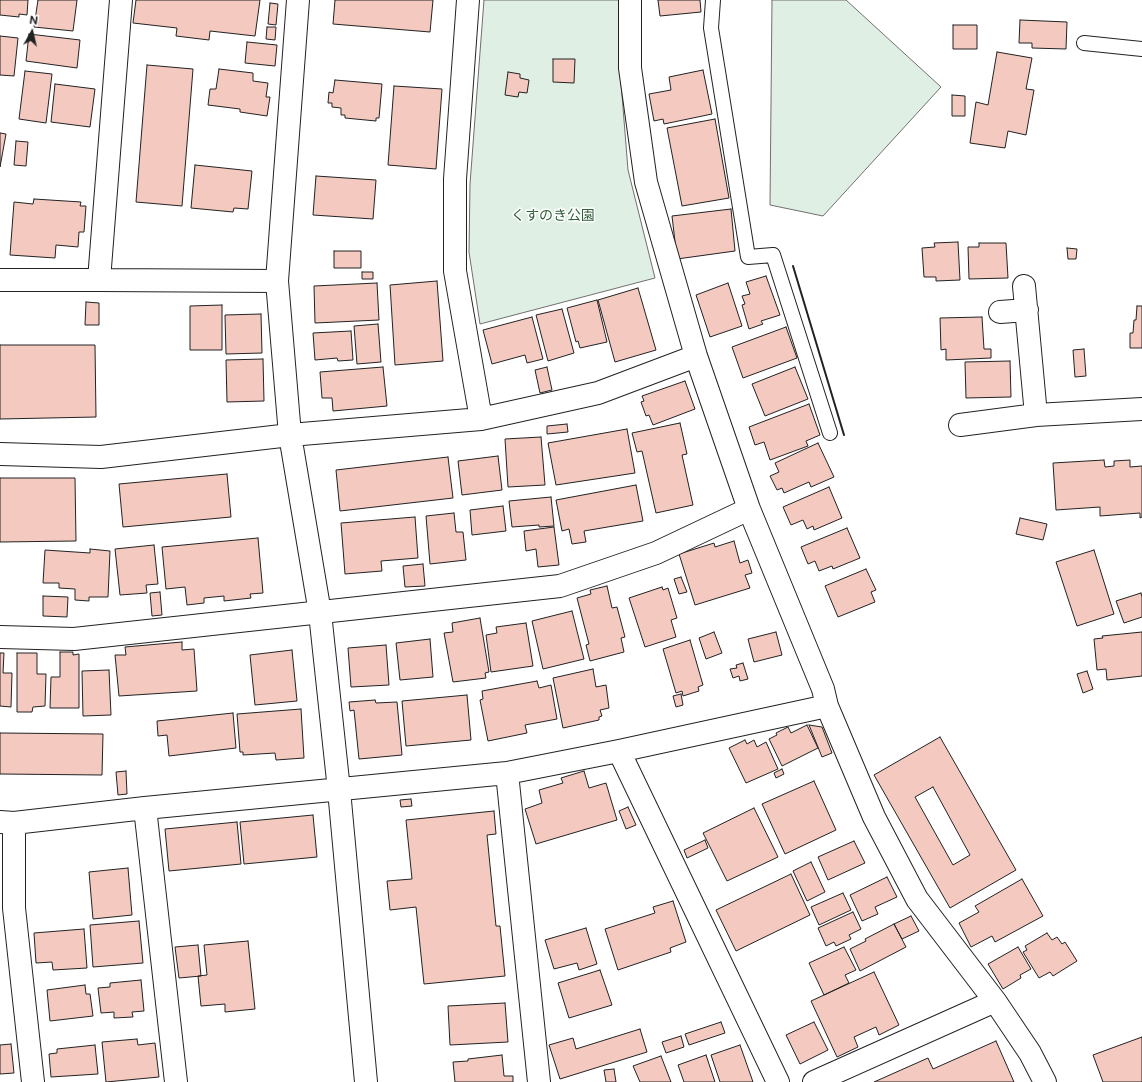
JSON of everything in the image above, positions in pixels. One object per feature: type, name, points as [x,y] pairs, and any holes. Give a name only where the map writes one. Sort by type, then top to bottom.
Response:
[{"type":"street","points":[[99,280],[121,0]]},
{"type":"street","points":[[298,0],[277,281],[290,435],[320,613],[339,790],[366,1082]]},
{"type":"street","points":[[468,0],[455,179],[455,270],[482,419]]},
{"type":"street","points":[[630,0],[630,68],[646,182],[696,356],[749,509],[823,689],[827,706],[874,817],[917,899],[995,1001],[1030,1053],[1045,1082]]},
{"type":"street","points":[[0,280],[277,281]]},
{"type":"street","points":[[1024,286],[1036,415]]},
{"type":"street","points":[[1000,312],[1027,310]]},
{"type":"street","points":[[0,454],[101,457],[290,435],[482,419],[598,394],[696,356]]},
{"type":"street","points":[[960,424],[1036,415],[1142,409]]},
{"type":"street","points":[[0,637],[74,639],[560,586],[656,553],[749,509]]},
{"type":"street","points":[[33,1082],[14,908],[7,822],[507,773],[620,751],[827,706]]},
{"type":"street","points":[[620,751],[778,1082]]},
{"type":"street","points":[[507,773],[539,1082]]},
{"type":"street","points":[[145,808],[176,1082]]},
{"type":"street","points":[[814,1082],[995,1001]]},
{"type":"lane","points":[[713,0],[711,28],[748,257],[773,254],[830,434]]},
{"type":"lane","points":[[1084,43],[1142,48]]},
{"type":"green space","name":"くすのき公園","points":[[484,0],[620,0],[620,70],[628,170],[655,278],[480,324],[469,252],[470,184]]},
{"type":"green space","points":[[772,0],[846,0],[941,87],[823,216],[770,205]]},
{"type":"building","points":[[0,0],[28,0],[27,15],[19,14],[19,17],[0,15]]},
{"type":"building","points":[[38,0],[77,0],[73,31],[34,27]]},
{"type":"building","points":[[136,0],[260,0],[255,36],[210,31],[209,40],[176,36],[177,28],[133,23]]},
{"type":"building","points":[[335,0],[433,0],[430,32],[333,24]]},
{"type":"building","points":[[658,0],[700,0],[701,12],[660,16]]},
{"type":"building","points":[[270,3],[278,4],[276,25],[268,24]]},
{"type":"building","points":[[1020,20],[1067,22],[1066,49],[1032,48],[1032,43],[1019,43]]},
{"type":"building","points":[[953,25],[977,25],[977,49],[953,49]]},
{"type":"building","points":[[267,27],[276,27],[275,40],[266,39]]},
{"type":"building","points":[[29,34],[80,40],[77,68],[26,61]]},
{"type":"building","points":[[0,36],[18,38],[14,76],[0,75]]},
{"type":"building","points":[[247,42],[277,45],[275,66],[245,63]]},
{"type":"building","points":[[997,52],[1032,58],[1026,89],[1034,90],[1026,135],[1008,131],[1005,148],[970,143],[976,102],[988,105]]},
{"type":"building","points":[[553,59],[575,59],[574,83],[553,82]]},
{"type":"building","points":[[147,65],[193,69],[182,206],[136,202]]},
{"type":"building","points":[[219,69],[253,73],[253,81],[268,83],[266,97],[270,97],[267,116],[240,112],[240,109],[208,105],[210,89],[216,89]]},
{"type":"building","points":[[703,70],[712,114],[664,124],[663,119],[654,121],[649,94],[671,90],[669,77]]},
{"type":"building","points":[[25,71],[52,74],[46,123],[19,119]]},
{"type":"building","points":[[508,72],[520,74],[520,78],[529,80],[527,93],[519,92],[518,97],[505,95]]},
{"type":"building","points":[[335,80],[382,84],[379,118],[376,118],[376,121],[345,118],[345,115],[341,115],[341,108],[332,107],[332,103],[328,103],[329,92],[333,93]]},
{"type":"building","points":[[55,84],[95,89],[90,127],[51,122]]},
{"type":"building","points":[[394,86],[442,89],[436,169],[388,165]]},
{"type":"building","points":[[952,95],[965,96],[965,116],[952,116]]},
{"type":"building","points":[[715,119],[729,198],[682,206],[667,128]]},
{"type":"building","points":[[0,133],[6,134],[0,167]]},
{"type":"building","points":[[16,141],[28,142],[26,166],[14,165]]},
{"type":"building","points":[[195,165],[252,171],[248,209],[234,208],[233,212],[191,208]]},
{"type":"building","points":[[316,176],[376,180],[373,219],[313,215]]},
{"type":"building","points":[[34,199],[81,202],[80,206],[86,206],[84,232],[79,232],[78,247],[56,245],[55,258],[10,255],[14,202],[33,204]]},
{"type":"building","points":[[731,209],[735,251],[677,259],[672,216]]},
{"type":"building","points":[[958,242],[960,280],[936,281],[936,277],[924,277],[922,248],[935,247],[934,243]]},
{"type":"building","points":[[979,243],[1006,243],[1008,278],[969,279],[968,247],[979,247]]},
{"type":"building","points":[[1067,248],[1077,249],[1076,259],[1068,259]]},
{"type":"building","points":[[334,251],[361,251],[361,268],[334,268]]},
{"type":"building","points":[[362,272],[373,272],[373,279],[362,279]]},
{"type":"building","points":[[766,276],[780,315],[761,321],[763,324],[749,329],[742,305],[745,304],[742,296],[750,294],[746,282]]},
{"type":"building","points":[[437,281],[443,361],[395,365],[390,285]]},
{"type":"building","points":[[377,283],[379,320],[315,323],[314,286]]},
{"type":"building","points":[[728,283],[742,326],[710,337],[696,295]]},
{"type":"building","points":[[638,288],[656,350],[615,362],[598,300]]},
{"type":"building","points":[[597,300],[607,342],[580,348],[578,341],[576,342],[567,308]]},
{"type":"building","points":[[86,302],[99,303],[99,325],[85,325]]},
{"type":"building","points":[[222,305],[222,350],[190,350],[190,306]]},
{"type":"building","points":[[1137,306],[1142,306],[1142,348],[1130,348],[1130,333],[1133,333]]},
{"type":"building","points":[[562,309],[574,353],[548,361],[536,315]]},
{"type":"building","points":[[261,314],[262,353],[226,354],[225,315]]},
{"type":"building","points":[[532,317],[543,359],[527,363],[525,355],[492,364],[483,330]]},
{"type":"building","points":[[982,317],[984,349],[991,349],[991,358],[946,360],[946,349],[941,350],[940,318]]},
{"type":"building","points":[[378,324],[381,362],[357,364],[354,326]]},
{"type":"building","points":[[786,327],[797,358],[743,378],[732,347]]},
{"type":"building","points":[[351,331],[353,360],[338,361],[337,358],[315,360],[313,333]]},
{"type":"building","points":[[0,345],[95,345],[96,417],[0,419]]},
{"type":"building","points":[[1084,349],[1086,376],[1075,377],[1073,350]]},
{"type":"building","points":[[263,359],[264,401],[227,402],[226,360]]},
{"type":"building","points":[[1010,361],[1011,397],[966,398],[965,362]]},
{"type":"building","points":[[383,367],[387,406],[333,411],[332,398],[322,398],[320,372]]},
{"type":"building","points":[[547,367],[552,390],[540,393],[535,370]]},
{"type":"building","points":[[795,367],[808,399],[765,416],[752,384]]},
{"type":"building","points":[[685,381],[695,409],[653,425],[649,415],[646,416],[641,402],[644,401],[642,396]]},
{"type":"building","points":[[809,404],[820,435],[806,441],[808,446],[770,460],[764,442],[755,445],[749,427]]},
{"type":"building","points":[[680,423],[687,454],[682,455],[693,505],[656,513],[642,451],[637,452],[632,433]]},
{"type":"building","points":[[567,424],[568,432],[547,434],[547,426]]},
{"type":"building","points":[[627,429],[635,473],[556,485],[548,443]]},
{"type":"building","points":[[541,437],[545,485],[508,487],[505,439]]},
{"type":"building","points":[[818,443],[834,477],[811,487],[809,482],[784,493],[782,488],[777,490],[770,476],[779,472],[775,463]]},
{"type":"building","points":[[498,456],[502,490],[462,495],[458,461]]},
{"type":"building","points":[[448,457],[453,498],[340,511],[336,470]]},
{"type":"building","points":[[1104,460],[1105,467],[1114,466],[1114,461],[1130,460],[1130,467],[1142,466],[1142,517],[1140,518],[1140,513],[1100,516],[1100,507],[1056,510],[1053,463]]},
{"type":"building","points":[[227,474],[231,517],[123,527],[119,484]]},
{"type":"building","points":[[0,478],[75,478],[76,541],[0,542]]},
{"type":"building","points":[[636,485],[643,521],[584,531],[586,542],[572,544],[569,529],[562,531],[556,500]]},
{"type":"building","points":[[829,487],[842,518],[814,530],[813,526],[807,529],[803,520],[791,525],[783,507]]},
{"type":"building","points":[[551,497],[554,526],[539,527],[539,525],[512,527],[509,501]]},
{"type":"building","points":[[503,506],[506,531],[472,535],[470,510]]},
{"type":"building","points":[[454,513],[456,532],[463,532],[466,560],[430,564],[426,516]]},
{"type":"building","points":[[415,517],[418,558],[381,561],[382,571],[345,574],[341,523]]},
{"type":"building","points":[[1020,518],[1047,524],[1043,540],[1016,534]]},
{"type":"building","points":[[554,527],[559,565],[538,567],[536,549],[526,551],[524,531]]},
{"type":"building","points":[[847,528],[860,558],[833,569],[832,566],[819,571],[815,561],[808,564],[801,547]]},
{"type":"building","points":[[258,538],[263,593],[250,594],[251,598],[224,601],[224,596],[204,598],[204,603],[187,605],[185,587],[166,589],[162,547]]},
{"type":"building","points":[[734,541],[740,563],[748,560],[752,573],[745,575],[750,588],[695,605],[679,554],[714,543],[715,547]]},
{"type":"building","points":[[154,545],[158,584],[146,585],[147,593],[120,595],[115,549]]},
{"type":"building","points":[[90,549],[110,551],[108,597],[89,597],[89,601],[75,600],[75,589],[59,588],[59,583],[43,583],[45,550],[90,553]]},
{"type":"building","points":[[1094,550],[1114,614],[1077,626],[1056,562]]},
{"type":"building","points":[[423,564],[425,586],[405,587],[403,566]]},
{"type":"building","points":[[866,569],[876,590],[871,592],[875,602],[838,617],[825,586]]},
{"type":"building","points":[[681,577],[687,592],[679,594],[674,579]]},
{"type":"building","points":[[607,586],[612,608],[617,607],[625,637],[621,638],[624,652],[590,661],[586,645],[589,644],[577,598],[591,594],[590,590]]},
{"type":"building","points":[[662,587],[663,590],[668,588],[677,618],[671,620],[676,637],[645,647],[629,598]]},
{"type":"building","points":[[160,592],[162,615],[152,616],[150,593]]},
{"type":"building","points":[[1141,593],[1142,617],[1124,623],[1116,601]]},
{"type":"building","points":[[43,596],[68,597],[67,617],[43,616]]},
{"type":"building","points":[[572,611],[584,659],[543,669],[532,621]]},
{"type":"building","points":[[480,618],[489,672],[485,673],[486,678],[453,682],[444,633],[453,632],[452,623]]},
{"type":"building","points":[[526,623],[533,666],[491,672],[486,635],[497,633],[496,627]]},
{"type":"building","points":[[714,632],[722,653],[706,659],[699,638]]},
{"type":"building","points":[[776,632],[782,655],[754,662],[748,639]]},
{"type":"building","points":[[1142,632],[1142,676],[1107,680],[1106,669],[1097,670],[1094,639],[1103,638],[1102,636]]},
{"type":"building","points":[[430,639],[433,677],[400,680],[396,643]]},
{"type":"building","points":[[690,640],[703,685],[698,687],[699,691],[683,696],[682,691],[676,693],[663,649]]},
{"type":"building","points":[[182,642],[182,650],[194,649],[197,691],[119,696],[115,655],[126,655],[125,647]]},
{"type":"building","points":[[386,645],[389,685],[351,687],[348,648]]},
{"type":"building","points":[[292,650],[297,701],[255,705],[250,655]]},
{"type":"building","points":[[60,652],[73,652],[73,655],[79,654],[79,708],[50,708],[51,677],[60,677]]},
{"type":"building","points":[[0,653],[4,653],[3,673],[12,673],[11,707],[0,706]]},
{"type":"building","points":[[17,653],[37,653],[37,674],[46,674],[45,706],[33,707],[32,712],[17,712]]},
{"type":"building","points":[[743,663],[748,679],[740,681],[739,676],[733,678],[730,669],[737,668],[736,665]]},
{"type":"building","points":[[593,669],[596,687],[606,685],[609,708],[600,710],[602,716],[599,717],[599,720],[563,728],[553,678]]},
{"type":"building","points":[[109,670],[111,715],[83,716],[82,671]]},
{"type":"building","points":[[1087,671],[1093,689],[1083,693],[1077,674]]},
{"type":"building","points":[[537,681],[539,688],[551,685],[557,719],[525,725],[527,733],[488,741],[480,700],[483,699],[482,691]]},
{"type":"building","points":[[681,694],[683,705],[676,707],[673,696]]},
{"type":"building","points":[[467,695],[471,740],[406,746],[402,701]]},
{"type":"building","points":[[375,700],[376,703],[397,702],[402,755],[359,759],[354,710],[350,711],[349,702]]},
{"type":"building","points":[[301,709],[304,758],[276,760],[275,753],[243,755],[243,752],[240,752],[237,714]]},
{"type":"building","points":[[233,713],[236,748],[169,756],[167,735],[158,736],[157,721]]},
{"type":"building","points":[[807,725],[818,748],[782,766],[769,739],[777,735],[776,733],[788,727],[791,733]]},
{"type":"building","points":[[809,725],[822,727],[832,753],[822,757]]},
{"type":"building","points":[[0,733],[103,734],[102,775],[0,774]]},
{"type":"building","points":[[940,737],[1016,870],[950,908],[874,775]],"holes":[[[933,787],[970,855],[953,865],[915,797]]]},
{"type":"building","points":[[745,740],[747,744],[754,740],[757,747],[766,742],[778,769],[746,783],[729,748]]},
{"type":"building","points":[[782,769],[784,774],[776,778],[774,773]]},
{"type":"building","points":[[126,771],[127,794],[118,795],[116,772]]},
{"type":"building","points":[[584,771],[589,788],[606,783],[617,820],[536,844],[525,809],[542,803],[539,790],[563,783],[561,778]]},
{"type":"building","points":[[814,781],[836,830],[785,854],[762,804]]},
{"type":"building","points":[[411,799],[412,806],[401,807],[400,800]]},
{"type":"building","points":[[628,807],[636,825],[626,829],[619,811]]},
{"type":"building","points":[[754,808],[778,857],[727,881],[703,833]]},
{"type":"building","points":[[494,811],[496,834],[487,835],[496,926],[500,926],[505,976],[424,984],[416,907],[390,910],[387,881],[412,879],[406,820]]},
{"type":"building","points":[[313,815],[317,857],[244,864],[240,822]]},
{"type":"building","points":[[237,822],[241,864],[169,871],[165,829]]},
{"type":"building","points":[[705,840],[708,848],[687,858],[684,850]]},
{"type":"building","points":[[854,841],[865,863],[828,880],[818,857]]},
{"type":"building","points":[[811,862],[825,892],[807,901],[793,871]]},
{"type":"building","points":[[128,868],[132,915],[93,919],[89,872]]},
{"type":"building","points":[[791,874],[810,915],[736,951],[716,910]]},
{"type":"building","points":[[887,877],[897,897],[875,907],[878,914],[862,921],[850,895]]},
{"type":"building","points":[[1022,879],[1043,916],[995,942],[992,936],[971,947],[959,923],[979,912],[975,906]]},
{"type":"building","points":[[843,893],[851,910],[819,925],[811,907]]},
{"type":"building","points":[[673,901],[686,942],[670,948],[671,952],[618,970],[605,929],[655,913],[653,907]]},
{"type":"building","points":[[853,912],[861,929],[849,935],[851,939],[836,946],[834,942],[826,946],[818,928]]},
{"type":"building","points":[[911,916],[919,931],[902,939],[894,924]]},
{"type":"building","points":[[139,921],[143,963],[93,967],[90,925]]},
{"type":"building","points":[[894,924],[906,947],[860,971],[850,949],[866,941],[865,939]]},
{"type":"building","points":[[586,928],[597,964],[579,970],[577,963],[554,969],[545,940]]},
{"type":"building","points":[[84,929],[87,968],[53,970],[52,962],[36,963],[34,933]]},
{"type":"building","points":[[1047,933],[1052,940],[1057,937],[1062,944],[1065,942],[1077,961],[1053,976],[1050,972],[1039,978],[1023,952],[1027,950],[1025,946]]},
{"type":"building","points":[[248,941],[255,1009],[225,1012],[225,1004],[201,1006],[198,976],[207,975],[204,945]]},
{"type":"building","points":[[198,945],[201,976],[179,978],[175,947]]},
{"type":"building","points":[[844,947],[856,970],[845,975],[849,983],[824,995],[809,963]]},
{"type":"building","points":[[1018,947],[1031,969],[1020,975],[1021,978],[1003,989],[988,964]]},
{"type":"building","points":[[600,970],[612,1005],[569,1018],[558,983]]},
{"type":"building","points":[[874,972],[899,1025],[879,1035],[876,1027],[854,1037],[858,1047],[837,1057],[811,1001]]},
{"type":"building","points":[[141,980],[144,1011],[132,1012],[133,1017],[114,1018],[114,1012],[101,1013],[98,988],[110,987],[110,983]]},
{"type":"building","points":[[85,985],[86,994],[90,994],[93,1016],[50,1021],[47,990]]},
{"type":"building","points":[[505,1003],[508,1042],[450,1045],[448,1006]]},
{"type":"building","points":[[721,1022],[725,1033],[689,1045],[685,1034]]},
{"type":"building","points":[[814,1022],[828,1050],[800,1064],[786,1035]]},
{"type":"building","points":[[640,1029],[647,1052],[560,1079],[549,1045],[573,1038],[576,1049]]},
{"type":"building","points":[[681,1036],[684,1047],[666,1053],[662,1042]]},
{"type":"building","points":[[1142,1037],[1142,1082],[1103,1082],[1093,1055]]},
{"type":"building","points":[[137,1039],[138,1045],[155,1043],[159,1077],[106,1082],[102,1042]]},
{"type":"building","points":[[996,1041],[1014,1082],[874,1082],[928,1058],[933,1069]]},
{"type":"building","points":[[11,1044],[14,1073],[0,1074],[0,1045]]},
{"type":"building","points":[[95,1045],[98,1074],[51,1077],[49,1054],[57,1053],[57,1049]]},
{"type":"building","points":[[740,1045],[753,1082],[720,1082],[711,1055]]},
{"type":"building","points":[[502,1055],[504,1076],[513,1076],[513,1082],[455,1082],[453,1062]]},
{"type":"building","points":[[706,1055],[715,1082],[684,1082],[678,1065]]},
{"type":"building","points":[[661,1056],[671,1082],[640,1082],[633,1066]]},
{"type":"building","points":[[614,1069],[616,1082],[606,1082],[604,1070]]},
{"type":"wall","points":[[793,266],[844,435]]}]
